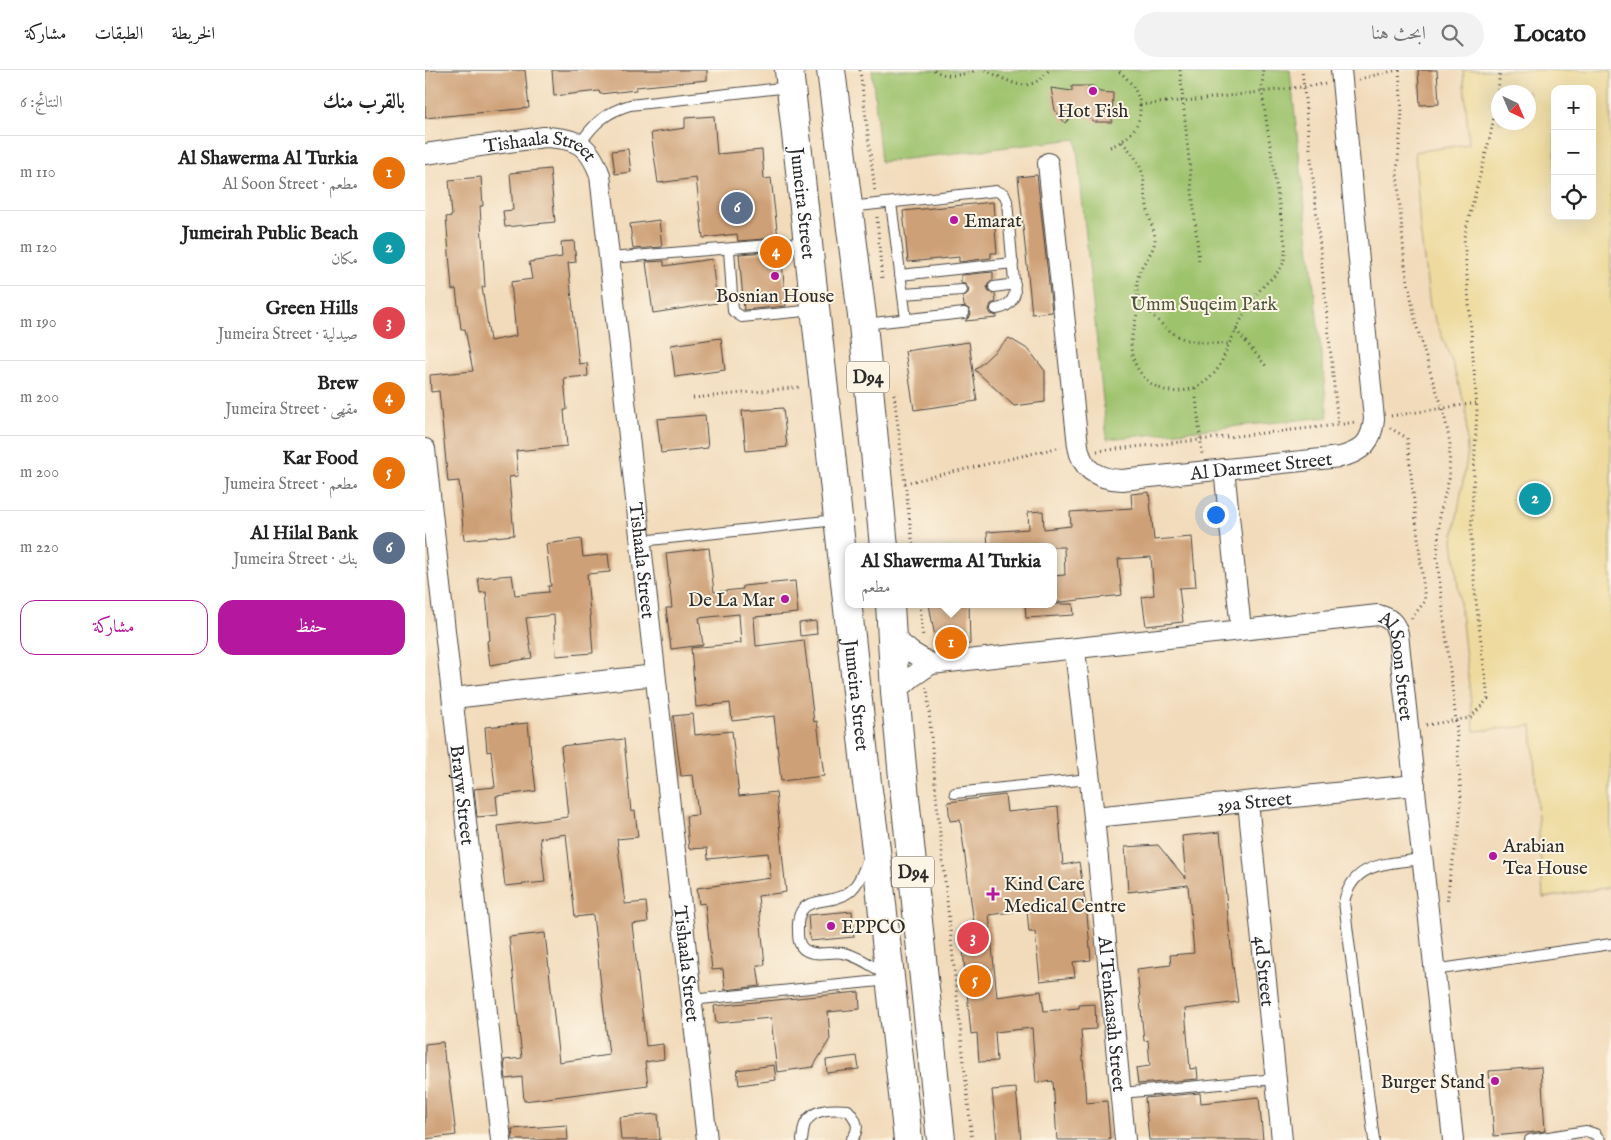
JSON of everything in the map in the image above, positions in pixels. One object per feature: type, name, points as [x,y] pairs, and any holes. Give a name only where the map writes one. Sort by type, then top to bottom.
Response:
[{"type":"main road","name":"D94","points":[[831,70],[863,324],[884,543]]},
{"type":"main road","name":"Jumeira Street","points":[[790,78],[845,583]]},
{"type":"main road","name":"Jumeira Street","points":[[848,608],[909,1140]]},
{"type":"main road","name":"Jumeira Street","points":[[889,608],[893,637],[895,692],[941,1140]]},
{"type":"street","name":"Al Darmeet Street","points":[[1048,163],[1079,452],[1083,462],[1090,471],[1109,480],[1340,457],[1352,454],[1363,447],[1370,437],[1374,419],[1341,70]]},
{"type":"street","name":"Tishaala Street","points":[[425,154],[544,137],[561,138],[580,144],[592,157],[600,175],[707,1140]]},
{"type":"street","name":"Brayw Street","points":[[425,449],[501,1140]]},
{"type":"street","points":[[1224,469],[1241,629]]},
{"type":"street","name":"Al Soon Street","points":[[927,664],[1075,650],[1241,629],[1378,615],[1392,621],[1398,634],[1409,727],[1453,1140]]},
{"type":"street","points":[[893,637],[927,664],[895,692]]},
{"type":"street","name":"Al Tenkaasah Street","points":[[1075,650],[1094,817],[1125,1140]]},
{"type":"street","points":[[453,698],[655,674]]},
{"type":"street","name":"39a Street","points":[[1094,817],[1415,785]]},
{"type":"street","name":"4d Street","points":[[1248,802],[1282,1140]]},
{"type":"lane","points":[[580,144],[599,120],[608,113],[629,105],[790,78]]},
{"type":"lane","points":[[848,207],[1000,192],[1007,202],[1015,293],[1014,299],[1006,306],[996,309]]},
{"type":"lane","points":[[891,203],[906,319]]},
{"type":"lane","points":[[610,258],[809,242]]},
{"type":"lane","points":[[729,249],[733,311],[743,317],[815,310]]},
{"type":"lane","points":[[900,275],[1013,264]]},
{"type":"lane","points":[[994,286],[1015,284]]},
{"type":"lane","points":[[903,294],[962,290]]},
{"type":"lane","points":[[863,324],[964,313]]},
{"type":"lane","points":[[641,541],[838,520]]},
{"type":"lane","points":[[955,793],[1089,779]]},
{"type":"lane","points":[[875,841],[862,875],[854,887],[842,896],[812,902],[802,909],[797,919],[798,940],[802,948],[810,952],[852,955],[891,979]]},
{"type":"lane","points":[[1374,1140],[1344,902],[1351,883],[1365,870],[1375,866],[1422,859]]},
{"type":"lane","points":[[1434,970],[1611,944]]},
{"type":"lane","points":[[691,1000],[891,979]]},
{"type":"lane","points":[[1121,1093],[1276,1079]]},
{"type":"lane","points":[[802,1140],[805,1124],[816,1113],[831,1109],[848,1110],[857,1121],[857,1129],[851,1140]]},
{"type":"lane","points":[[1530,1140],[1559,1138],[1586,1132],[1595,1134],[1601,1140]]},
{"type":"path","points":[[934,70],[944,75],[953,76],[977,70]]},
{"type":"path","points":[[985,70],[1022,86],[1037,82],[1049,70]]},
{"type":"path","points":[[1111,147],[1122,142],[1134,131],[1140,117],[1137,91],[1117,70]]},
{"type":"path","points":[[1180,70],[1199,260]]},
{"type":"path","points":[[1122,142],[1140,163],[1155,241],[1152,251],[1144,261],[1139,272],[1137,311],[1131,345],[1133,355],[1137,367],[1144,377],[1154,385],[1165,390],[1177,392],[1195,388],[1211,377],[1219,367],[1247,309],[1257,294],[1284,265],[1286,255],[1262,92],[1263,70]]},
{"type":"path","points":[[1302,70],[1338,425]]},
{"type":"path","points":[[1399,70],[1402,112],[1397,172],[1405,266],[1421,343],[1447,425],[1450,461],[1449,479],[1440,513],[1437,558],[1456,721],[1461,781],[1461,814],[1450,875],[1446,912]]},
{"type":"path","points":[[1409,727],[1470,718],[1488,699],[1475,593],[1471,534],[1477,403],[1464,236],[1490,137],[1497,101],[1500,70]]},
{"type":"path","points":[[1140,105],[1262,92]]},
{"type":"path","points":[[1137,298],[1161,325],[1181,338],[1195,342],[1229,344]]},
{"type":"path","points":[[1237,330],[1266,366]]},
{"type":"path","points":[[693,398],[823,384]]},
{"type":"path","points":[[1195,388],[1204,471]]},
{"type":"path","points":[[905,483],[1067,446],[1071,447],[1075,452],[1079,452],[1201,440],[1338,425],[1477,403]]},
{"type":"path","points":[[1374,419],[1407,438],[1425,601],[1398,634]]},
{"type":"path","points":[[920,608],[927,664],[936,795],[972,1140]]},
{"type":"green space","name":"Umm Suqeim Park","points":[[872,70],[1290,70],[1328,417],[1107,439],[1076,139],[881,162]]},
{"type":"sand","points":[[1463,70],[1611,70],[1611,887],[1543,898],[1532,726],[1474,731],[1453,540],[1467,458],[1466,409],[1452,362],[1430,306],[1420,229],[1415,152],[1469,144]]},
{"type":"building","points":[[525,70],[529,108],[425,118],[425,71]]},
{"type":"building","points":[[552,70],[707,70],[707,80],[636,87],[636,90],[600,94],[599,91],[554,96]]},
{"type":"building","points":[[1418,70],[1437,70],[1439,104],[1420,105]]},
{"type":"building","points":[[1072,86],[1093,86],[1100,92],[1113,93],[1112,122],[1094,122],[1079,110],[1065,123],[1055,110],[1051,88],[1072,91]]},
{"type":"building","points":[[714,116],[717,154],[762,150],[764,179],[771,178],[778,238],[738,241],[737,234],[703,238],[696,178],[658,183],[651,133],[685,128],[685,118]]},
{"type":"building","points":[[628,149],[631,172],[615,174],[612,151]]},
{"type":"building","points":[[550,169],[555,222],[505,227],[503,211],[513,210],[510,173]]},
{"type":"building","points":[[1037,175],[1052,312],[1032,314],[1018,177]]},
{"type":"building","points":[[481,177],[483,206],[480,206],[485,287],[482,287],[490,341],[516,336],[511,282],[532,279],[529,262],[562,257],[561,242],[574,241],[576,262],[568,263],[579,364],[587,363],[588,376],[564,378],[567,410],[564,410],[567,446],[516,451],[518,476],[509,477],[514,535],[464,540],[459,481],[448,482],[439,391],[431,392],[430,375],[473,371],[465,329],[461,329],[456,289],[452,290],[446,217],[452,216],[449,180]]},
{"type":"building","points":[[993,202],[997,253],[991,253],[991,258],[959,262],[959,257],[908,262],[903,211]]},
{"type":"building","points":[[659,220],[662,247],[633,249],[630,224]]},
{"type":"building","points":[[781,251],[786,306],[744,310],[739,254]]},
{"type":"building","points":[[712,259],[717,303],[653,313],[646,262],[664,261],[664,266]]},
{"type":"building","points":[[993,272],[993,280],[989,282],[987,287],[989,292],[995,294],[996,302],[991,304],[989,310],[997,318],[965,321],[971,313],[964,306],[963,297],[968,293],[969,289],[965,284],[961,283],[961,275]]},
{"type":"building","points":[[721,338],[725,370],[675,377],[671,345]]},
{"type":"building","points":[[1009,338],[1029,350],[1045,371],[1045,402],[1014,406],[975,370]]},
{"type":"building","points":[[969,342],[977,401],[914,410],[905,351]]},
{"type":"building","points":[[783,408],[787,447],[746,451],[742,411]]},
{"type":"building","points":[[705,415],[708,448],[661,453],[657,419]]},
{"type":"building","points":[[1149,492],[1154,540],[1192,537],[1196,587],[1179,588],[1183,622],[1146,626],[1142,597],[1154,595],[1151,557],[1118,559],[1122,595],[1057,603],[1057,576],[1065,575],[1064,547],[1057,547],[1057,543],[988,543],[987,532],[1029,529],[1028,512],[1043,511],[1044,529],[1071,526],[1070,512],[1132,508],[1131,494]]},
{"type":"building","points":[[581,539],[583,557],[608,554],[610,572],[587,574],[593,653],[556,656],[554,615],[526,618],[532,658],[490,665],[487,641],[490,640],[486,592],[480,593],[478,578],[512,575],[515,595],[549,592],[548,586],[551,586],[546,544]]},
{"type":"building","points":[[709,548],[714,592],[743,589],[743,586],[795,581],[798,613],[754,617],[756,646],[804,640],[814,722],[817,721],[824,776],[781,781],[774,716],[732,721],[730,703],[696,707],[691,648],[741,643],[739,614],[699,618],[703,645],[671,649],[666,608],[672,608],[666,553]]},
{"type":"building","points":[[1057,604],[1073,604],[1074,615],[1026,618],[1025,608],[1057,608]]},
{"type":"building","points":[[930,608],[969,608],[970,644],[949,648],[934,632]]},
{"type":"building","points":[[816,621],[817,634],[800,636],[799,623]]},
{"type":"building","points":[[693,714],[695,735],[732,731],[739,796],[776,792],[786,892],[758,896],[765,965],[757,965],[760,986],[725,990],[723,969],[712,970],[705,903],[699,904],[697,888],[771,878],[768,853],[708,859],[707,848],[689,849],[686,816],[698,815],[693,775],[681,776],[673,716]]},
{"type":"building","points":[[528,723],[536,791],[496,796],[498,815],[477,817],[474,789],[495,787],[491,751],[487,752],[485,727]]},
{"type":"building","points":[[624,739],[631,812],[635,811],[638,837],[617,839],[625,904],[646,902],[648,922],[632,924],[646,1046],[663,1044],[664,1059],[645,1062],[648,1085],[524,1101],[522,1077],[506,1079],[504,1060],[522,1058],[509,937],[545,933],[559,1062],[609,1055],[593,915],[575,917],[566,834],[540,838],[545,882],[505,886],[498,826],[568,817],[561,746]]},
{"type":"building","points":[[1005,795],[1007,812],[1058,807],[1063,865],[1079,862],[1087,914],[1091,960],[1073,962],[1075,977],[1040,981],[1035,932],[1029,932],[1027,910],[989,915],[997,997],[1041,991],[1044,1011],[1079,1008],[1079,1005],[1095,1004],[1096,1029],[1081,1030],[1086,1103],[1107,1101],[1110,1140],[1057,1140],[1053,1081],[1036,1083],[1032,1028],[995,1032],[997,1061],[979,1062],[977,1033],[971,1034],[962,939],[976,938],[960,820],[950,821],[948,802]]},
{"type":"building","points":[[1220,832],[1238,1002],[1185,1009],[1190,1069],[1197,1068],[1198,1079],[1138,1084],[1136,1068],[1150,1066],[1148,1040],[1144,1041],[1137,969],[1171,965],[1170,955],[1194,953],[1188,885],[1128,892],[1125,847],[1158,845],[1186,879],[1182,836]]},
{"type":"building","name":"EPPCO","points":[[852,911],[854,937],[810,941],[808,915]]},
{"type":"building","points":[[859,992],[860,1009],[828,1012],[830,1039],[813,1067],[777,1072],[771,1018],[716,1023],[714,1006]]},
{"type":"building","points":[[443,1042],[456,1135],[425,1139],[425,1044]]},
{"type":"building","points":[[857,1056],[859,1069],[827,1073],[826,1060]]},
{"type":"building","points":[[774,1065],[776,1080],[739,1085],[737,1070]]},
{"type":"building","points":[[1541,1067],[1545,1131],[1494,1136],[1489,1071]]},
{"type":"building","points":[[1016,1088],[1021,1140],[997,1140],[992,1090]]},
{"type":"building","points":[[1200,1093],[1201,1103],[1259,1097],[1263,1140],[1149,1140],[1145,1098]]},
{"type":"building","points":[[658,1114],[660,1140],[621,1140],[619,1117]]},
{"type":"building","points":[[567,1125],[568,1140],[513,1140],[512,1129]]},
{"type":"place","name":"Hot Fish","points":[[1093,91]]},
{"type":"place","name":"Al Hilal Bank","points":[[737,208]]},
{"type":"place","name":"Emarat","points":[[954,220]]},
{"type":"place","name":"Brew","points":[[776,252]]},
{"type":"place","name":"Bosnian House","points":[[775,276]]},
{"type":"place","name":"Jumeirah Public Beach","points":[[1535,499]]},
{"type":"place","name":"De La Mar","points":[[785,599]]},
{"type":"place","name":"Al Shawerma Al Turkia","points":[[951,643]]},
{"type":"place","name":"Arabian Tea House","points":[[1493,856]]},
{"type":"place","name":"Kind Care Medical Centre","points":[[993,894]]},
{"type":"place","name":"EPPCO","points":[[831,926]]},
{"type":"place","name":"Green Hills","points":[[973,938]]},
{"type":"place","name":"Kar Food","points":[[975,981]]},
{"type":"place","name":"Burger Stand","points":[[1495,1081]]}]
